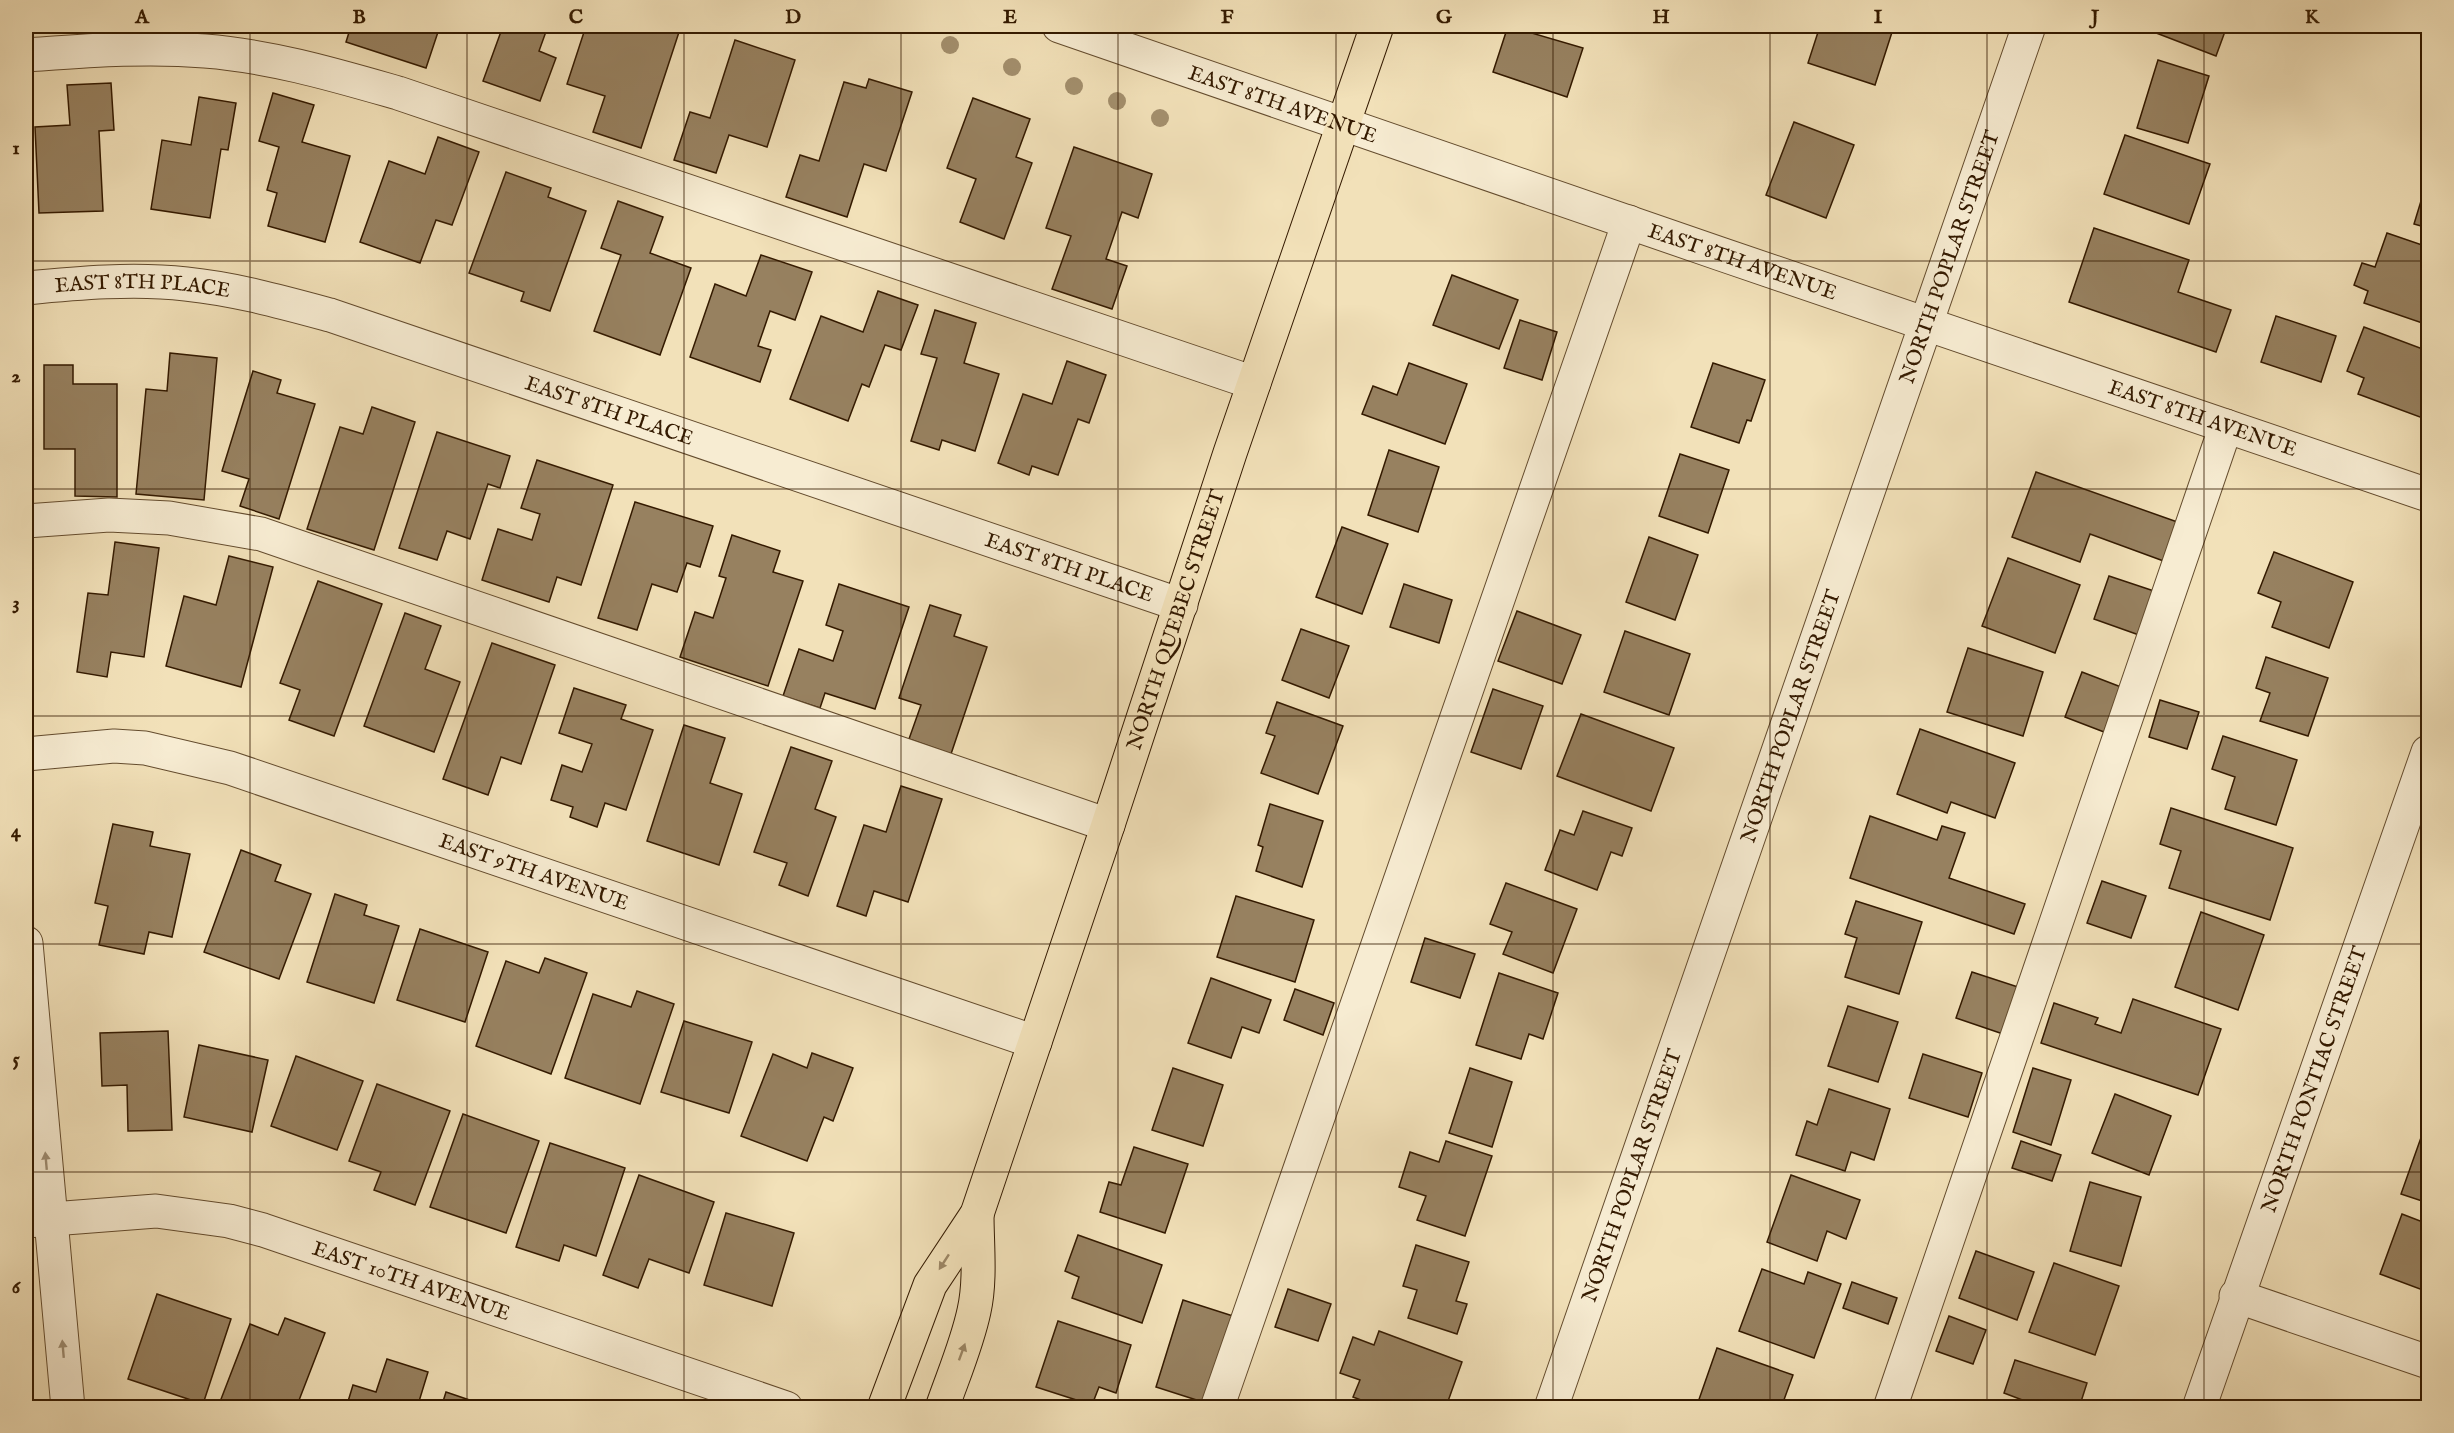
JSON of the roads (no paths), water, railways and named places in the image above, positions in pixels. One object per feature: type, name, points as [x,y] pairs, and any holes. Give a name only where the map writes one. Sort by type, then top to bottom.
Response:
[{"type":"main road","name":"NORTH QUEBEC STREET","points":[[884,1407],[930,1285],[977,1214],[1254,383],[1377,26]]},
{"type":"main road","name":"NORTH QUEBEC STREET","points":[[942,1407],[975,1309],[977,1214]]},
{"type":"street","name":"EAST 8TH AVENUE","points":[[1059,26],[1342,126],[2428,495]]},
{"type":"street","name":"NORTH POPLAR STREET","points":[[1551,1407],[2029,26]]},
{"type":"street","points":[[26,55],[131,49],[206,51],[311,69],[410,96],[1254,383]]},
{"type":"street","points":[[1216,1407],[1629,222]]},
{"type":"street","name":"EAST 8TH PLACE","points":[[26,288],[135,281],[184,283],[251,293],[318,312],[1181,605]]},
{"type":"street","points":[[1890,1407],[2226,426]]},
{"type":"street","points":[[26,521],[109,515],[169,518],[261,534],[1108,825]]},
{"type":"street","name":"EAST 9TH AVENUE","points":[[26,754],[114,746],[145,748],[230,768],[1035,1042]]},
{"type":"street","name":"NORTH PONTIAC STREET","points":[[2199,1407],[2428,752]]},
{"type":"street","points":[[26,943],[39,1220],[68,1407]]},
{"type":"street","name":"EAST 10TH AVENUE","points":[[39,1220],[156,1211],[229,1221],[263,1230],[786,1407]]},
{"type":"street","points":[[2236,1296],[2428,1362]]}]
